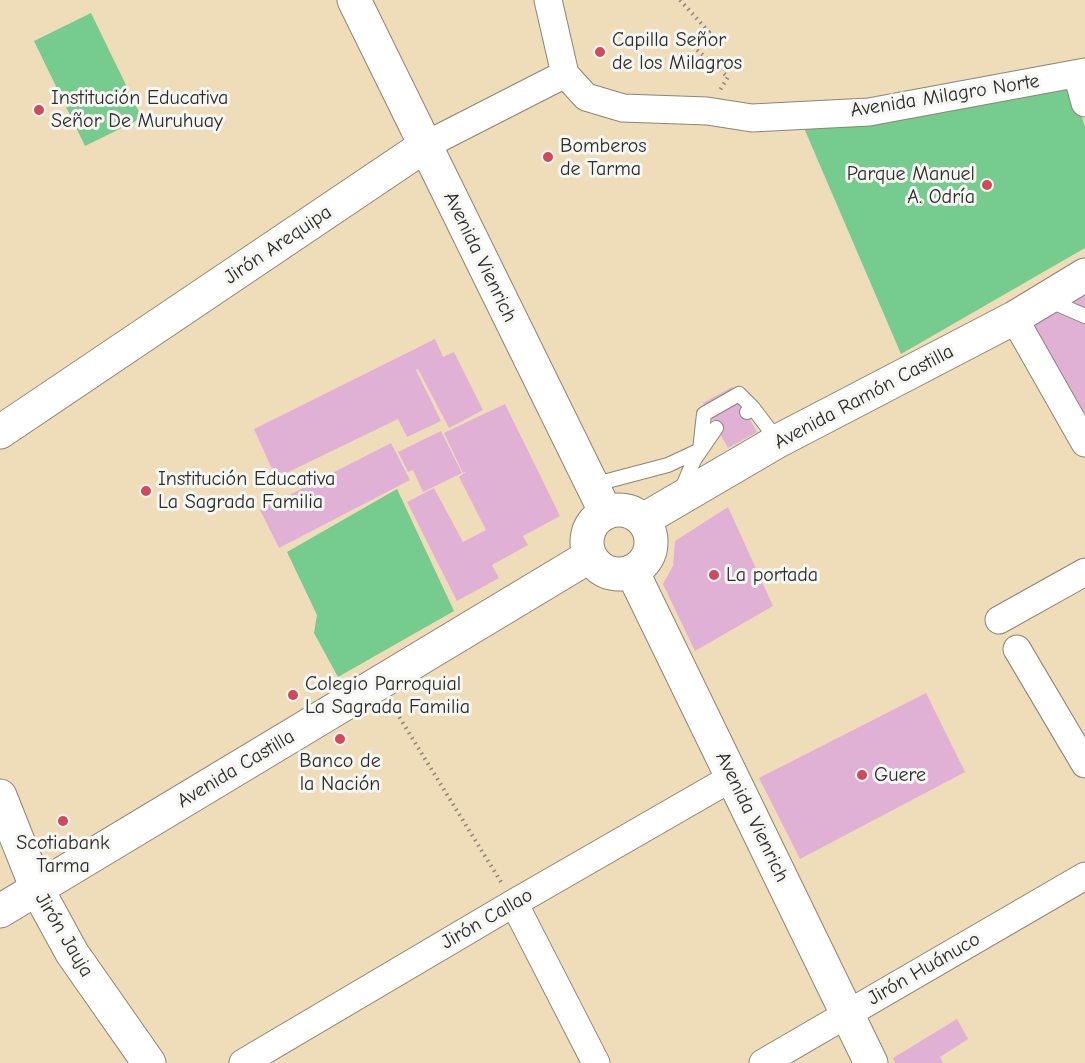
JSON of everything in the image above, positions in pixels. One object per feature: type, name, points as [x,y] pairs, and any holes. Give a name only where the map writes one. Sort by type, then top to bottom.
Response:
[{"type":"main road","name":"Avenida Vienrich","points":[[354,0],[599,499]]},
{"type":"main road","name":"Jirón Arequipa","points":[[0,432],[426,145]]},
{"type":"main road","name":"Avenida Ramón Castilla","points":[[643,520],[682,489],[775,436],[1014,318],[1085,275]]},
{"type":"main road","points":[[599,499],[615,510],[625,510],[643,520],[651,538],[651,548],[641,566],[623,574],[613,573],[596,564],[590,556],[588,536],[597,519],[599,499]]},
{"type":"main road","name":"Avenida Castilla","points":[[0,911],[590,556]]},
{"type":"main road","name":"Avenida Vienrich","points":[[632,571],[871,1063]]},
{"type":"main road","name":"Jirón Jauja","points":[[0,796],[37,889],[72,953],[149,1063]]},
{"type":"street","points":[[548,0],[565,74]]},
{"type":"street","points":[[1081,73],[1085,104]]},
{"type":"street","name":"Avenida Milagro Norte","points":[[565,74],[586,97],[623,108],[707,111],[752,118],[869,112],[1081,73]]},
{"type":"street","name":"Jirón Arequipa","points":[[426,145],[565,74]]},
{"type":"street","points":[[1014,318],[1085,443]]},
{"type":"street","points":[[999,620],[1085,572]]},
{"type":"street","points":[[1017,649],[1085,764]]},
{"type":"street","name":"Jirón Callao","points":[[243,1063],[733,777]]},
{"type":"street","name":"Jirón Huánuco","points":[[763,1063],[1085,876]]},
{"type":"street","points":[[514,903],[596,1063]]},
{"type":"lane","points":[[1044,299],[1085,316]]},
{"type":"lane","points":[[700,450],[704,414],[739,394],[749,410],[775,436]]},
{"type":"lane","points":[[682,489],[700,450],[716,428]]},
{"type":"lane","points":[[599,499],[700,450]]},
{"type":"path","points":[[680,0],[709,32],[696,49],[728,77],[707,111]]},
{"type":"path","points":[[379,684],[514,903]]},
{"type":"green space","points":[[91,13],[142,118],[85,146],[34,41]]},
{"type":"green space","points":[[1073,87],[1085,127],[1085,248],[901,354],[804,128]]},
{"type":"green space","points":[[397,489],[454,611],[338,677],[314,633],[317,615],[287,552]]},
{"type":"building","points":[[1085,294],[1085,414],[1034,325]]},
{"type":"building","points":[[435,339],[443,357],[454,352],[483,410],[449,428],[418,369],[416,370],[441,421],[407,437],[398,419],[276,478],[254,429]]},
{"type":"building","points":[[732,387],[757,432],[728,448],[703,403]]},
{"type":"building","points":[[505,404],[560,516],[523,536],[528,545],[492,565],[499,578],[457,601],[407,502],[434,488],[463,542],[486,530],[459,477],[467,471],[463,473],[444,433]]},
{"type":"building","points":[[441,431],[462,473],[423,492],[413,470],[408,472],[398,452]]},
{"type":"building","points":[[391,443],[410,480],[279,548],[260,510]]},
{"type":"building","name":"La portada","points":[[728,507],[773,606],[695,651],[663,584],[673,566],[675,541]]},
{"type":"building","name":"Guere","points":[[926,693],[965,772],[800,859],[759,778]]},
{"type":"building","points":[[957,1019],[968,1039],[940,1057],[943,1063],[895,1063],[893,1058]]},
{"type":"place","name":"Capilla Señor de los Milagros","points":[[600,52]]},
{"type":"place","name":"Institución Educativa Señor De Muruhuay","points":[[39,110]]},
{"type":"place","name":"Bomberos de Tarma","points":[[548,157]]},
{"type":"place","name":"Parque Manuel A. Odría","points":[[987,185]]},
{"type":"place","name":"Institución Educativa La Sagrada Familia","points":[[146,491]]},
{"type":"place","name":"La portada","points":[[714,575]]},
{"type":"place","name":"Colegio Parroquial La Sagrada Familia","points":[[293,695]]},
{"type":"place","name":"Banco de la Nación","points":[[340,739]]},
{"type":"place","name":"Guere","points":[[862,775]]},
{"type":"place","name":"Scotiabank Tarma","points":[[63,821]]}]
